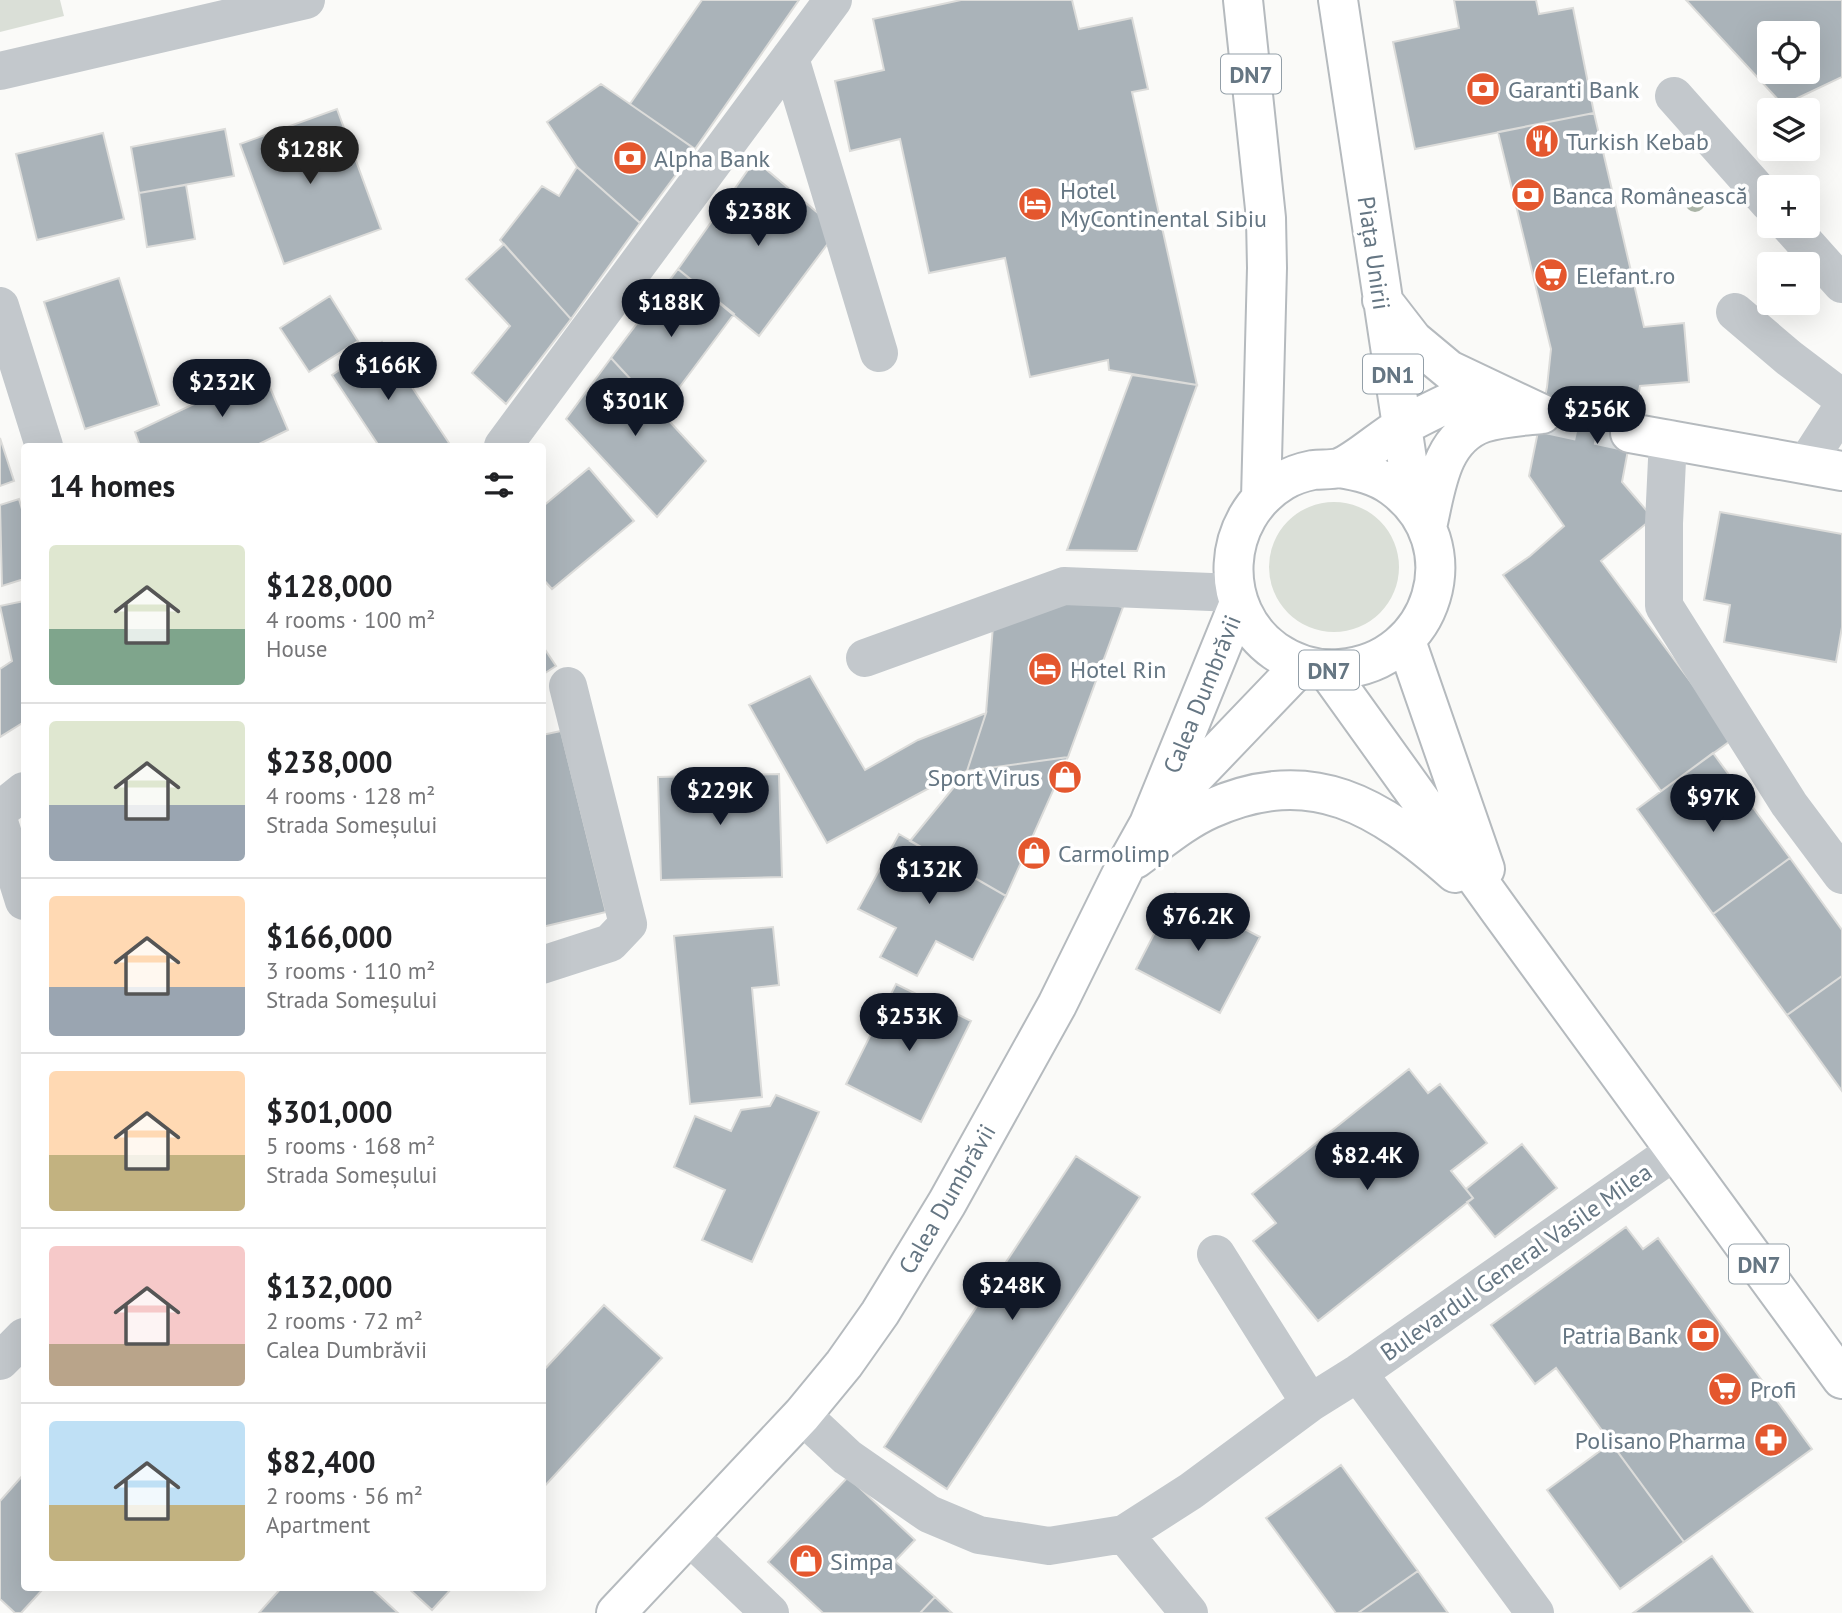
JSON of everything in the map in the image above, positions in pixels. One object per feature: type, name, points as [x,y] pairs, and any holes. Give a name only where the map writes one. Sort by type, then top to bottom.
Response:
[{"type":"main road","name":"DN7","points":[[1243,0],[1266,218],[1261,498]]},
{"type":"main road","name":"Piața Unirii","points":[[1338,0],[1401,427],[1420,516]]},
{"type":"main road","points":[[1381,299],[1413,340],[1449,370],[1542,414],[1484,422],[1463,433],[1450,449],[1420,516]]},
{"type":"main road","points":[[1339,468],[1401,427],[1482,387]]},
{"type":"main road","points":[[1630,433],[1824,467]]},
{"type":"main road","name":"DN7","points":[[1339,468],[1367,473],[1393,486],[1420,516],[1433,546],[1436,567],[1428,607],[1406,641],[1382,658],[1356,668],[1314,667],[1275,651],[1253,630],[1237,598],[1233,573],[1239,532],[1248,514],[1261,498],[1283,481],[1310,470],[1339,468]]},
{"type":"main road","name":"Calea Dumbrăvii","points":[[616,1613],[802,1415],[844,1364],[880,1313],[947,1203],[1057,1005],[1149,824],[1237,598]]},
{"type":"main road","name":"Bulevardul General Vasile Milea","points":[[1406,641],[1500,911]]},
{"type":"main road","name":"Calea Dumbrăvii","points":[[1149,824],[1314,667]]},
{"type":"main road","name":"Bulevardul General Vasile Milea","points":[[1314,667],[1500,911],[1842,1379]]},
{"type":"main road","points":[[1125,867],[1184,823],[1211,808],[1251,795],[1302,789],[1351,800],[1391,821],[1500,911]]},
{"type":"street","points":[[0,71],[306,0]]},
{"type":"street","points":[[505,443],[833,0]]},
{"type":"street","points":[[790,58],[879,354]]},
{"type":"street","points":[[1674,96],[1757,189]]},
{"type":"street","points":[[1801,238],[1842,285]]},
{"type":"street","points":[[0,306],[43,443]]},
{"type":"street","points":[[1735,312],[1842,398]]},
{"type":"street","points":[[1824,467],[1842,408]]},
{"type":"street","points":[[1668,439],[1664,606],[1789,804],[1842,874]]},
{"type":"street","points":[[865,658],[1064,586],[1237,598]]},
{"type":"street","points":[[546,964],[610,943],[628,924],[568,685]]},
{"type":"street","points":[[0,810],[21,793]]},
{"type":"street","points":[[0,825],[21,892]]},
{"type":"street","name":"Bulevardul General Vasile Milea","points":[[1124,1534],[1191,1491],[1310,1403],[1675,1151]]},
{"type":"street","points":[[1216,1254],[1310,1403]]},
{"type":"street","points":[[0,1361],[21,1340]]},
{"type":"street","points":[[1357,1373],[1535,1613]]},
{"type":"street","points":[[802,1415],[847,1457],[929,1514],[979,1535],[1049,1546],[1124,1534],[1189,1613]]},
{"type":"street","points":[[690,1536],[770,1613]]},
{"type":"shaded area","points":[[0,0],[60,0],[64,16],[0,32]]},
{"type":"shaded area","points":[[1334,502],[1359,507],[1380,521],[1394,542],[1399,567],[1394,592],[1380,613],[1359,627],[1334,632],[1309,627],[1288,613],[1274,592],[1269,567],[1274,542],[1288,521],[1309,507]]},
{"type":"building","points":[[702,0],[799,0],[695,149],[630,104]]},
{"type":"building","name":"Hotel MyContinental Sibiu","points":[[961,0],[1072,0],[1079,29],[1132,18],[1148,89],[1132,92],[1197,385],[1109,370],[1108,360],[1030,377],[1005,258],[929,273],[900,139],[850,151],[835,81],[884,70],[873,19]]},
{"type":"building","points":[[1454,0],[1536,0],[1539,14],[1573,8],[1594,113],[1415,149],[1393,42],[1459,28]]},
{"type":"building","points":[[1686,0],[1842,0],[1842,77],[1798,98],[1777,98],[1764,84],[1820,84],[1820,21],[1757,21],[1757,77]]},
{"type":"building","name":"Alpha Bank","points":[[601,84],[695,149],[640,223],[577,167],[547,122]]},
{"type":"building","points":[[337,109],[381,229],[284,264],[240,144]]},
{"type":"building","points":[[1594,113],[1644,327],[1684,323],[1689,382],[1640,386],[1622,482],[1653,518],[1601,561],[1733,739],[1661,791],[1503,575],[1564,526],[1529,476],[1547,387],[1551,349],[1498,132]]},
{"type":"building","points":[[225,129],[234,176],[139,193],[131,147]]},
{"type":"building","points":[[103,133],[124,219],[37,240],[16,154]]},
{"type":"building","points":[[755,160],[838,230],[759,336],[678,269]]},
{"type":"building","points":[[577,167],[640,223],[571,319],[500,240],[542,186],[559,196]]},
{"type":"building","points":[[186,185],[195,239],[147,247],[139,193]]},
{"type":"building","points":[[504,244],[571,319],[506,404],[472,373],[510,326],[466,279]]},
{"type":"building","points":[[678,269],[734,314],[661,412],[611,358]]},
{"type":"building","points":[[119,278],[159,405],[85,429],[44,302]]},
{"type":"building","points":[[330,296],[358,341],[309,372],[280,328]]},
{"type":"building","points":[[382,342],[449,443],[377,443],[332,375]]},
{"type":"building","points":[[611,358],[706,461],[657,517],[566,419]]},
{"type":"building","points":[[263,371],[288,430],[261,443],[139,443],[135,432]]},
{"type":"building","points":[[1132,375],[1197,385],[1137,551],[1067,550]]},
{"type":"building","points":[[0,438],[14,481],[0,486]]},
{"type":"building","points":[[589,468],[634,521],[552,589],[546,582],[546,504]]},
{"type":"building","points":[[19,499],[21,506],[21,580],[2,586],[0,505]]},
{"type":"building","points":[[1720,512],[1842,534],[1842,627],[1836,662],[1724,642],[1730,605],[1704,600]]},
{"type":"building","name":"Hotel Rin","points":[[1074,596],[1123,607],[1068,757],[967,771],[986,713],[993,626]]},
{"type":"building","points":[[21,602],[21,724],[0,737],[0,669],[12,661],[0,606]]},
{"type":"building","points":[[546,651],[556,666],[546,672]]},
{"type":"building","points":[[810,676],[865,770],[918,740],[986,713],[967,771],[948,778],[827,843],[749,705]]},
{"type":"building","points":[[561,731],[606,912],[546,926],[546,734]]},
{"type":"building","points":[[1713,753],[1790,858],[1713,914],[1637,809]]},
{"type":"building","points":[[1068,757],[1006,896],[910,841],[967,771]]},
{"type":"building","points":[[779,774],[782,877],[661,880],[658,777]]},
{"type":"building","points":[[899,834],[1006,896],[973,960],[936,941],[917,976],[880,957],[896,928],[858,909]]},
{"type":"building","points":[[1790,858],[1842,930],[1842,976],[1787,1015],[1713,914]]},
{"type":"building","points":[[1175,893],[1260,937],[1220,1013],[1136,969]]},
{"type":"building","points":[[773,927],[779,985],[752,988],[762,1097],[690,1104],[674,936]]},
{"type":"building","points":[[1842,976],[1842,1091],[1787,1015]]},
{"type":"building","points":[[896,984],[971,1021],[921,1122],[846,1084]]},
{"type":"building","points":[[1409,1069],[1428,1093],[1440,1084],[1487,1143],[1451,1171],[1473,1198],[1318,1321],[1253,1241],[1276,1223],[1252,1194]]},
{"type":"building","points":[[776,1095],[819,1112],[752,1262],[702,1240],[725,1190],[674,1167],[695,1116],[731,1131],[741,1110],[770,1106]]},
{"type":"building","points":[[1522,1144],[1557,1188],[1495,1237],[1467,1202],[1473,1198],[1466,1189]]},
{"type":"building","points":[[1076,1156],[1140,1197],[947,1489],[884,1447]]},
{"type":"building","points":[[1626,1227],[1643,1249],[1658,1238],[1812,1449],[1684,1542],[1556,1368],[1535,1384],[1491,1325]]},
{"type":"building","points":[[604,1305],[662,1358],[546,1485],[546,1368]]},
{"type":"building","points":[[1611,1443],[1684,1542],[1620,1589],[1547,1490]]},
{"type":"building","points":[[1341,1465],[1418,1571],[1358,1613],[1336,1613],[1266,1518]]},
{"type":"building","points":[[21,1477],[21,1591],[41,1591],[21,1613],[15,1613],[0,1599],[0,1501]]},
{"type":"building","points":[[848,1477],[915,1540],[895,1561],[935,1597],[920,1613],[823,1613],[768,1562]]},
{"type":"building","points":[[1712,1556],[1753,1613],[1633,1613]]},
{"type":"building","points":[[1418,1571],[1448,1613],[1358,1613]]},
{"type":"building","points":[[278,1591],[374,1591],[398,1613],[259,1613]]},
{"type":"building","points":[[411,1591],[449,1591],[432,1610]]},
{"type":"building","points":[[935,1597],[952,1613],[920,1613]]},
{"type":"tunnel","points":[[1542,414],[1630,433]]},
{"type":"place","name":"Garanti Bank","points":[[1483,89]]},
{"type":"place","name":"Turkish Kebab","points":[[1542,141]]},
{"type":"place","name":"Alpha Bank","points":[[630,158]]},
{"type":"place","name":"Banca Românească","points":[[1528,195]]},
{"type":"place","name":"Hotel MyContinental Sibiu","points":[[1035,204]]},
{"type":"place","name":"Elefant.ro","points":[[1551,275]]},
{"type":"place","name":"Hotel Rin","points":[[1045,669]]},
{"type":"place","name":"Sport Virus","points":[[1065,777]]},
{"type":"place","name":"Carmolimp","points":[[1034,853]]},
{"type":"place","name":"Patria Bank","points":[[1703,1335]]},
{"type":"place","name":"Profi","points":[[1725,1389]]},
{"type":"place","name":"Polisano Pharma","points":[[1771,1440]]},
{"type":"place","name":"Simpa","points":[[806,1561]]}]
